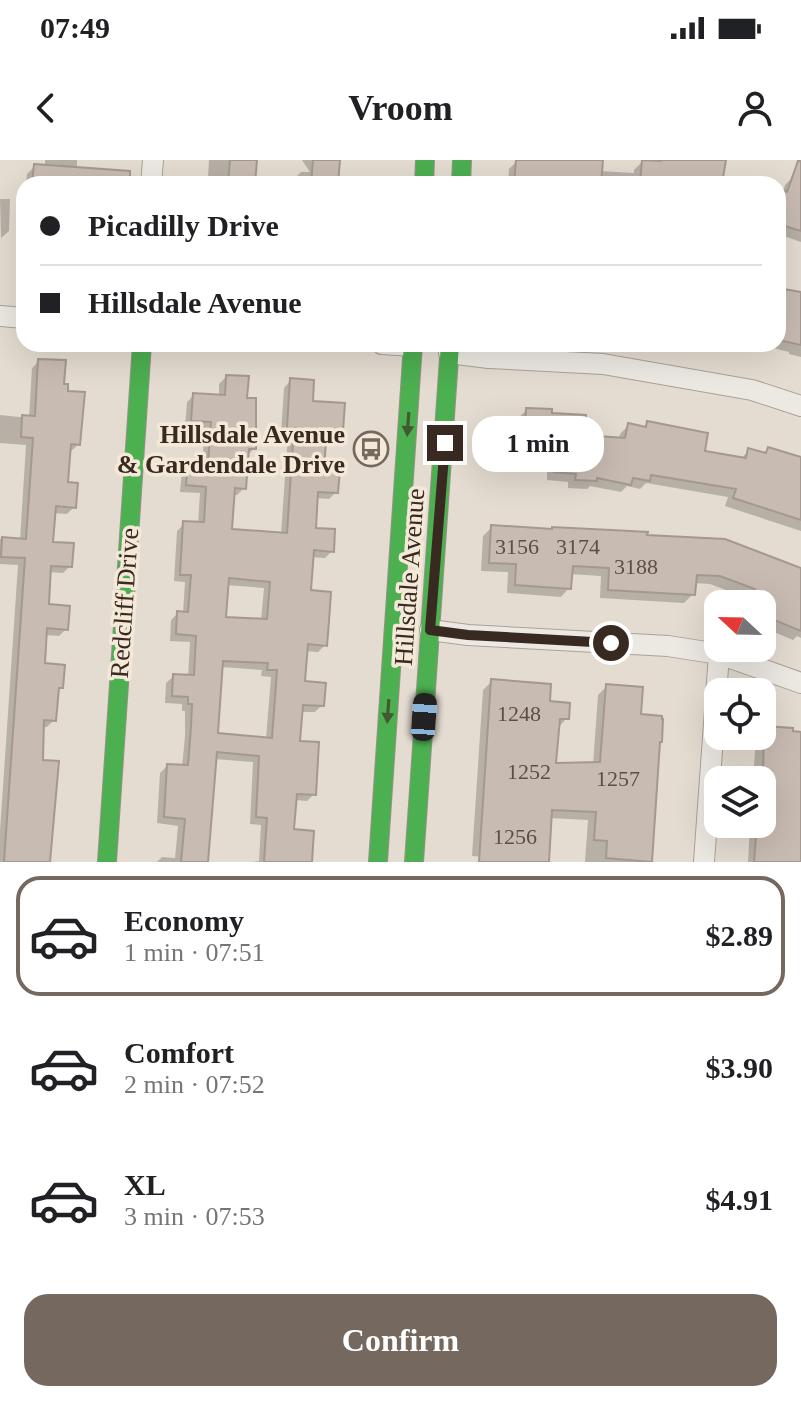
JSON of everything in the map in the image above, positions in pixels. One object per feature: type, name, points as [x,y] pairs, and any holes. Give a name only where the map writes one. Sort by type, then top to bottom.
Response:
[{"type":"main road","name":"Redcliff Drive","points":[[107,862],[141,352]]},
{"type":"main road","name":"Hillsdale Avenue","points":[[378,862],[413,352]]},
{"type":"main road","points":[[420,352],[428,368],[427,402],[446,419]]},
{"type":"main road","name":"Hillsdale Avenue","points":[[414,862],[446,419],[446,352]]},
{"type":"street","points":[[466,352],[489,358],[603,364],[752,390],[801,406]]},
{"type":"street","points":[[430,630],[468,635],[668,646],[704,652]]},
{"type":"street","points":[[704,862],[718,662]]},
{"type":"street","points":[[742,662],[801,683]]},
{"type":"building","points":[[230,160],[257,160],[256,176],[229,176]]},
{"type":"building","points":[[313,160],[340,160],[339,176],[312,176]]},
{"type":"building","points":[[516,160],[603,160],[602,176],[515,176]]},
{"type":"building","points":[[642,160],[726,160],[723,176],[641,176]]},
{"type":"building","points":[[798,161],[801,161],[801,231],[786,226],[787,192]]},
{"type":"building","points":[[34,164],[130,171],[130,176],[33,176]]},
{"type":"building","points":[[786,289],[801,292],[801,345],[786,342]]},
{"type":"building","points":[[38,359],[66,360],[64,384],[68,384],[68,391],[85,392],[80,445],[71,444],[68,482],[78,483],[76,508],[56,506],[53,542],[74,543],[72,567],[51,566],[49,604],[70,606],[68,630],[47,628],[45,663],[65,665],[56,721],[44,720],[43,760],[59,761],[50,862],[4,862],[25,558],[1,557],[2,537],[26,539],[33,438],[21,437],[22,415],[35,416]]},
{"type":"building","points":[[226,375],[249,376],[247,398],[256,398],[256,449],[249,449],[246,489],[235,488],[232,529],[287,533],[294,428],[287,428],[290,378],[314,380],[313,401],[345,403],[343,431],[327,430],[324,468],[340,470],[338,493],[318,492],[316,528],[335,529],[334,552],[314,550],[311,590],[331,592],[327,646],[308,644],[305,681],[326,683],[324,706],[303,705],[300,741],[319,742],[316,795],[297,794],[294,829],[314,831],[312,862],[264,862],[267,818],[256,817],[259,756],[217,752],[208,862],[181,862],[185,819],[164,817],[167,764],[188,765],[191,727],[192,704],[188,704],[188,697],[172,696],[173,674],[194,675],[196,636],[176,634],[177,611],[188,612],[191,575],[180,575],[183,521],[204,522],[206,487],[186,485],[188,461],[208,463],[211,422],[191,421],[193,393],[225,395]],"holes":[[[229,578],[270,582],[267,619],[226,617]],[[223,661],[268,663],[267,670],[277,670],[272,738],[218,733]]]},
{"type":"building","points":[[526,408],[586,415],[584,435],[625,438],[628,423],[646,427],[647,421],[708,433],[705,451],[746,458],[748,448],[766,453],[768,447],[801,457],[801,520],[733,498],[736,489],[651,475],[650,481],[633,478],[631,485],[597,478],[597,481],[575,480],[576,474],[554,472],[555,463],[496,460],[498,422],[525,424]]},
{"type":"building","points":[[491,525],[725,539],[801,568],[801,631],[776,621],[776,590],[755,590],[720,576],[697,575],[695,595],[608,590],[609,568],[573,566],[571,589],[515,585],[516,564],[489,563]]},
{"type":"building","points":[[491,679],[551,684],[550,701],[570,703],[569,719],[560,719],[556,763],[600,762],[606,684],[643,687],[641,714],[662,716],[663,719],[652,862],[606,858],[607,841],[594,840],[596,812],[552,810],[549,862],[479,862]]},
{"type":"building","points":[[776,727],[801,732],[801,862],[754,862],[756,838],[776,838],[776,766],[763,766],[764,750],[776,750]]},
{"type":"traffic: fast","points":[[424,176],[425,160]]},
{"type":"traffic: fast","points":[[461,176],[462,160]]},
{"type":"traffic: fast","points":[[107,862],[141,352]]},
{"type":"traffic: fast","points":[[378,862],[412,352]]},
{"type":"traffic: fast","points":[[414,862],[449,352]]},
{"type":"place","name":"Hillsdale Avenue & Gardendale Drive","points":[[371,449]]},
{"type":"route","points":[[445,443],[430,630],[611,643]]}]
